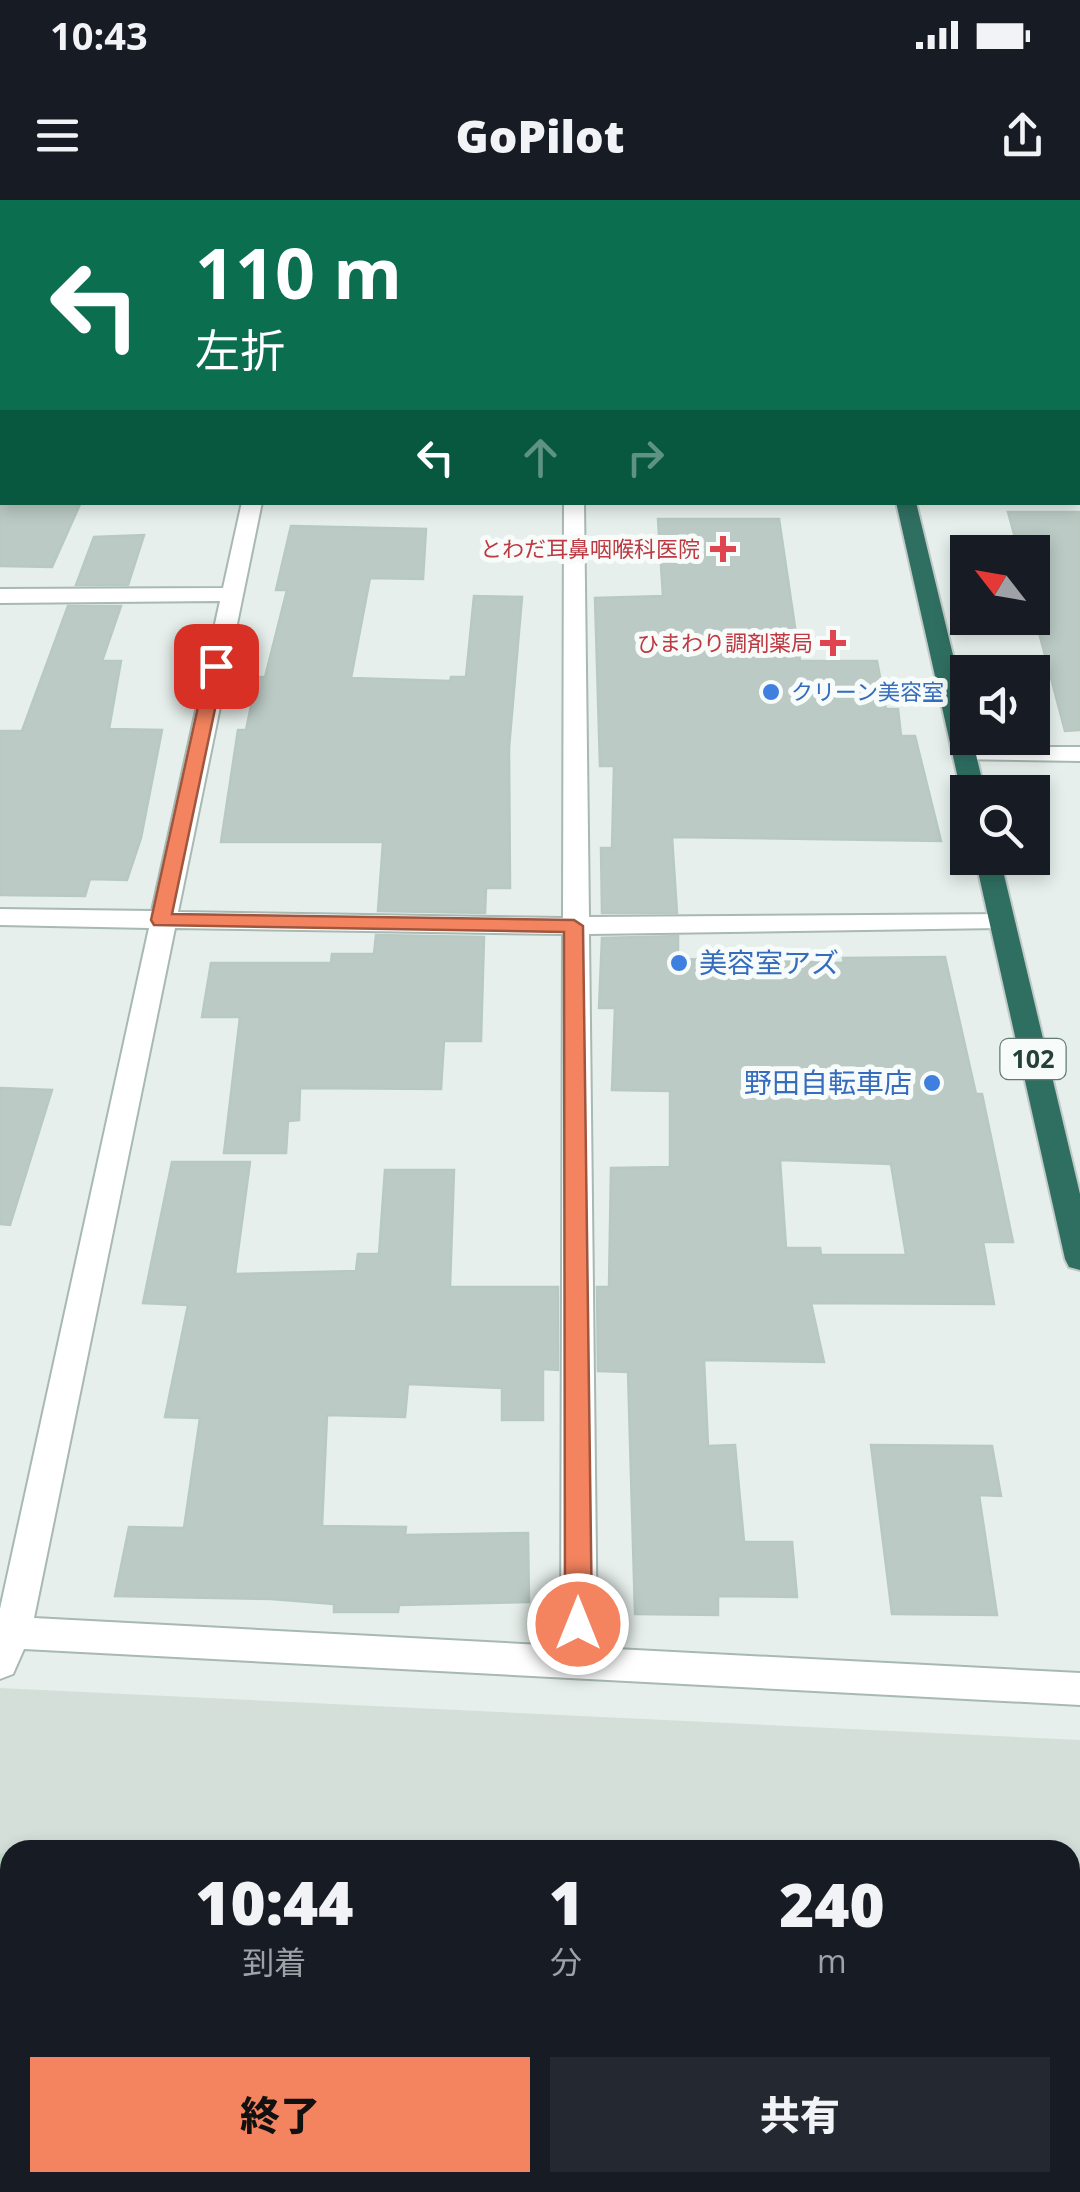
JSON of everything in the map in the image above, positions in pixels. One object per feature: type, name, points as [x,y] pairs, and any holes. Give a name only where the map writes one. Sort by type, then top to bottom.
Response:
[{"type":"highway","points":[[907,505],[950,693]]},
{"type":"highway","name":"102","points":[[991,875],[1080,1260]]},
{"type":"street","points":[[251,505],[4,1642],[579,1663],[1080,1689]]},
{"type":"street","points":[[574,505],[579,1663]]},
{"type":"street","points":[[0,596],[231,594]]},
{"type":"street","points":[[1050,754],[1080,754]]},
{"type":"street","points":[[0,918],[574,926],[1001,920]]},
{"type":"shaded area","points":[[0,1688],[1080,1740],[1080,1840],[0,1840]]},
{"type":"building","points":[[0,505],[80,505],[52,567],[0,566]]},
{"type":"building","points":[[1008,512],[1080,512],[1080,730],[1065,731],[1050,674],[1050,655],[1045,655],[1040,635],[1050,635],[1050,535],[1014,535]]},
{"type":"building","points":[[658,519],[779,519],[800,661],[877,661],[886,709],[898,709],[901,736],[915,736],[941,841],[672,837],[677,913],[602,913],[601,848],[612,848],[614,766],[600,766],[595,598],[663,596]]},
{"type":"building","points":[[291,526],[426,529],[423,579],[370,578],[351,678],[450,681],[451,677],[466,677],[474,596],[522,597],[509,748],[510,888],[486,888],[485,913],[378,911],[383,842],[221,842],[238,730],[246,730],[257,677],[265,677],[287,590],[276,590]]},
{"type":"building","points":[[144,535],[128,585],[76,585],[94,537]]},
{"type":"building","points":[[68,606],[121,606],[102,661],[121,661],[109,729],[162,730],[141,838],[127,880],[90,879],[85,896],[0,895],[0,731],[22,731]]},
{"type":"building","points":[[376,935],[484,937],[481,1041],[444,1041],[441,1089],[300,1088],[299,1120],[288,1121],[286,1153],[224,1153],[240,1017],[202,1017],[211,963],[331,963],[332,954],[374,954]]},
{"type":"building","points":[[678,936],[678,959],[844,963],[843,958],[945,957],[976,1094],[982,1094],[1013,1242],[983,1242],[994,1304],[811,1303],[824,1362],[704,1360],[708,1446],[735,1445],[744,1542],[792,1542],[797,1597],[718,1596],[718,1615],[635,1614],[628,1372],[598,1371],[597,1287],[609,1287],[611,1168],[670,1167],[670,1091],[612,1090],[615,1008],[599,1008],[602,938]],"holes":[[[780,1160],[891,1164],[906,1255],[821,1255],[820,1248],[786,1248]]]},
{"type":"building","points":[[0,1088],[52,1090],[10,1225],[0,1224]]},
{"type":"building","points":[[172,1162],[250,1162],[235,1274],[356,1271],[358,1254],[379,1254],[385,1170],[454,1170],[450,1287],[558,1287],[558,1370],[543,1369],[543,1420],[502,1420],[502,1388],[408,1384],[405,1417],[327,1415],[322,1526],[406,1527],[405,1535],[528,1533],[529,1602],[399,1605],[398,1612],[334,1612],[334,1604],[271,1599],[115,1596],[129,1527],[184,1528],[200,1418],[165,1417],[188,1305],[143,1303]]},
{"type":"building","points":[[871,1445],[992,1446],[1001,1496],[979,1495],[997,1615],[892,1614]]},
{"type":"place","name":"とわだ耳鼻咽喉科医院","points":[[723,549]]},
{"type":"place","name":"ひまわり調剤薬局","points":[[833,643]]},
{"type":"place","name":"クリーン美容室","points":[[771,692]]},
{"type":"place","name":"美容室アズ","points":[[679,963]]},
{"type":"place","name":"野田自転車店","points":[[932,1083]]},
{"type":"route","points":[[216,666],[161,920],[574,926],[578,1624]]}]
